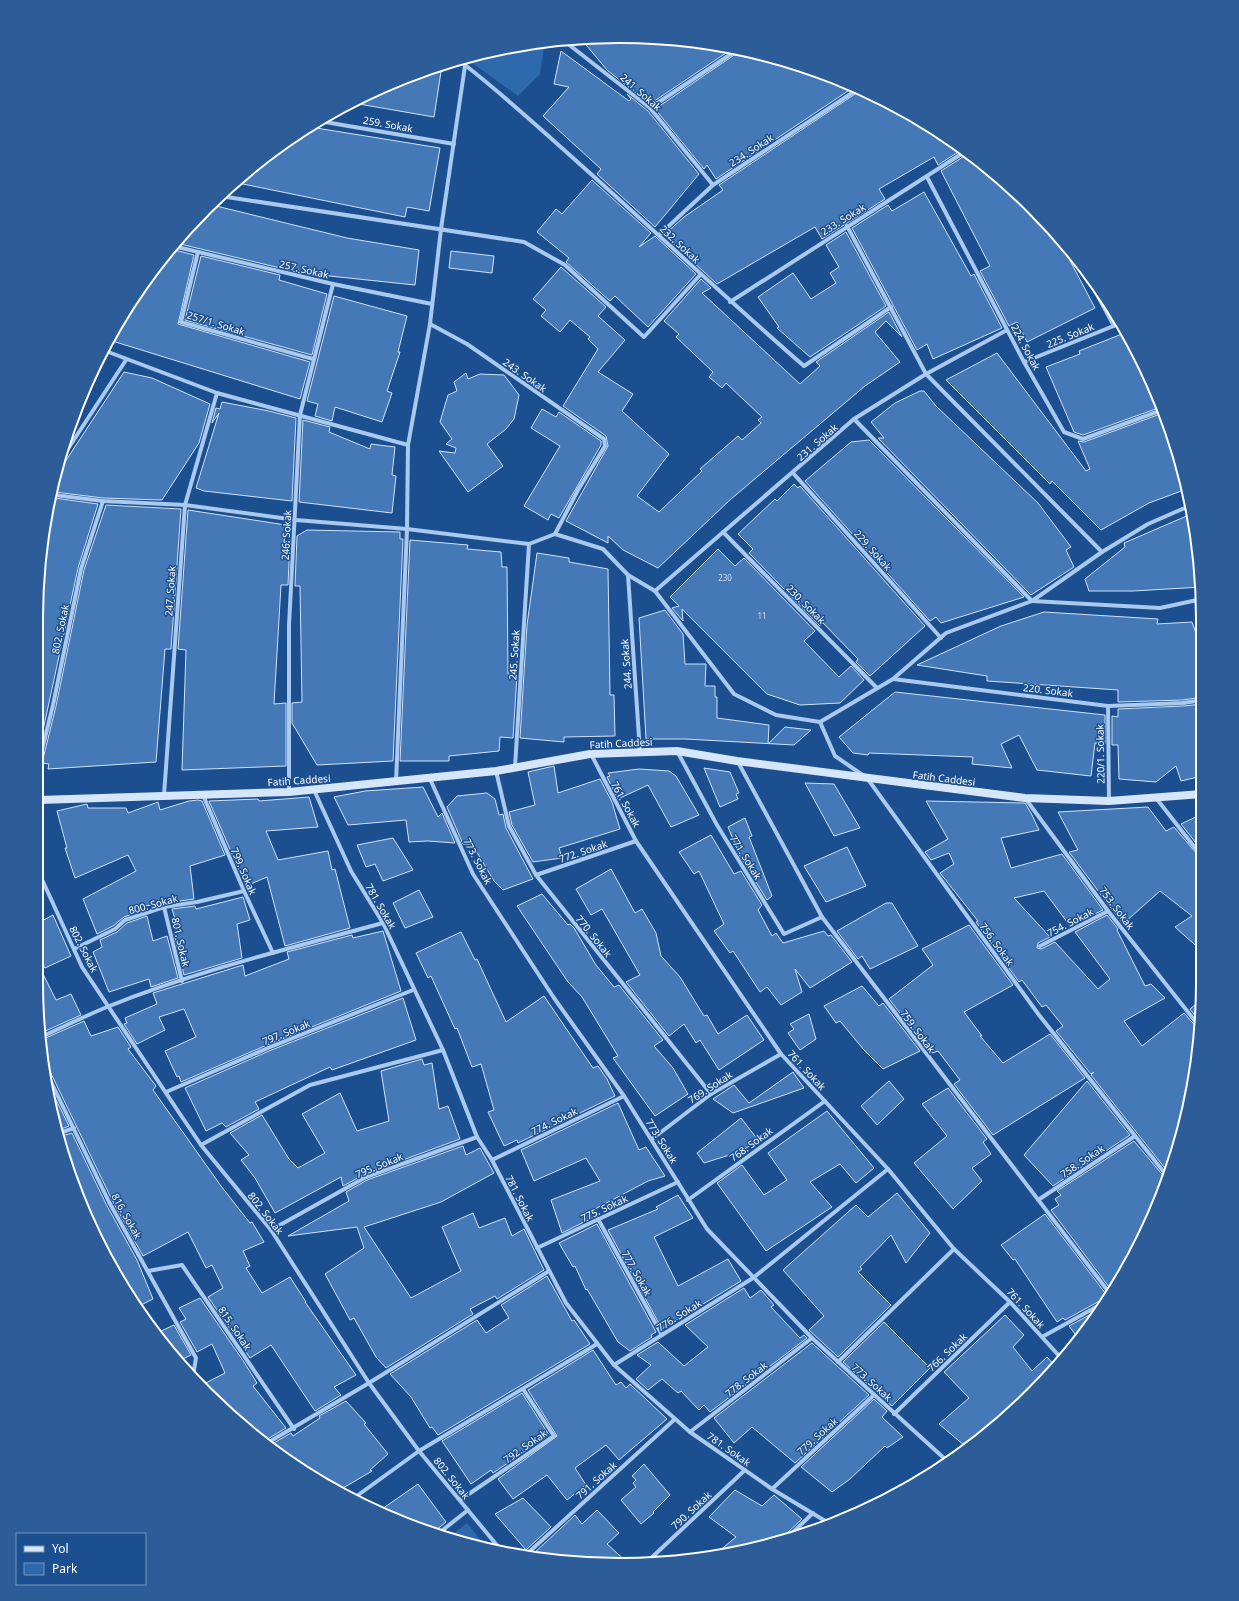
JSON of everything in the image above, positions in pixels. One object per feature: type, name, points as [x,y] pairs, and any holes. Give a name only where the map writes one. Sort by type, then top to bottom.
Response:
[{"type":"main road","name":"Fatih Caddesi","points":[[43,800],[289,792],[430,779],[496,771],[590,754],[677,751],[737,761],[1025,798],[1109,802],[1196,795]]},
{"type":"street","name":"241. Sokak","points":[[570,45],[650,108],[713,185]]},
{"type":"street","points":[[650,108],[731,54]]},
{"type":"street","points":[[396,782],[407,529],[408,445],[430,324],[441,229],[465,66]]},
{"type":"street","name":"232. Sokak","points":[[465,66],[498,90],[659,235],[730,302],[804,366],[891,307]]},
{"type":"street","name":"234. Sokak","points":[[659,235],[713,185],[853,93]]},
{"type":"street","name":"259. Sokak","points":[[328,122],[454,144]]},
{"type":"street","name":"233. Sokak","points":[[730,302],[960,155]]},
{"type":"street","name":"224. Sokak","points":[[927,177],[1024,362],[1064,432],[1083,439],[1157,412]]},
{"type":"street","points":[[227,197],[524,242],[565,265],[644,337],[701,274]]},
{"type":"street","points":[[847,226],[926,374],[1102,552]]},
{"type":"street","name":"257. Sokak","points":[[179,247],[333,284],[432,304]]},
{"type":"street","name":"257/1. Sokak","points":[[198,252],[181,322],[314,359]]},
{"type":"street","name":"246. Sokak","points":[[289,792],[289,625],[296,520],[296,477],[300,415],[333,284]]},
{"type":"street","points":[[1103,305],[1114,326]]},
{"type":"street","name":"243. Sokak","points":[[430,324],[474,349],[604,440],[605,446],[578,490],[555,534]]},
{"type":"street","name":"225. Sokak","points":[[1024,362],[1114,326]]},
{"type":"street","name":"231. Sokak","points":[[655,591],[854,419],[926,374],[1007,330]]},
{"type":"street","points":[[109,352],[217,392],[408,445]]},
{"type":"street","points":[[71,445],[126,360]]},
{"type":"street","name":"247. Sokak","points":[[164,795],[185,505],[217,392]]},
{"type":"street","points":[[854,419],[1032,601],[1160,608],[1196,601]]},
{"type":"street","name":"229. Sokak","points":[[793,473],[941,638]]},
{"type":"street","points":[[57,495],[103,501],[185,505],[296,520],[407,529],[529,544],[555,534],[603,549],[628,575],[655,591],[734,694],[776,715],[820,722],[893,679],[946,633],[1032,601],[1102,552],[1148,524],[1185,508]]},
{"type":"street","name":"802. Sokak","points":[[43,746],[53,705],[81,569],[103,501]]},
{"type":"street","name":"230. Sokak","points":[[723,532],[877,688]]},
{"type":"street","name":"245. Sokak","points":[[515,767],[529,544]]},
{"type":"street","name":"244. Sokak","points":[[628,575],[640,752]]},
{"type":"street","name":"220. Sokak","points":[[893,679],[1108,706],[1183,703],[1196,701]]},
{"type":"street","name":"220/1. Sokak","points":[[1108,706],[1109,802]]},
{"type":"street","name":"756. Sokak","points":[[820,722],[835,756],[867,778],[1039,1015],[1163,1171]]},
{"type":"street","name":"771. Sokak","points":[[677,751],[717,825],[784,934],[822,917]]},
{"type":"street","name":"761. Sokak","points":[[590,754],[636,842],[781,1054],[888,1169],[954,1249],[1010,1302],[1058,1355]]},
{"type":"street","name":"759. Sokak","points":[[737,761],[822,917],[1107,1290]]},
{"type":"street","name":"770. Sokak","points":[[496,771],[509,826],[536,875],[710,1094]]},
{"type":"street","name":"773. Sokak","points":[[430,779],[473,874],[554,998],[624,1096],[707,1229],[812,1338],[944,1458]]},
{"type":"street","name":"781. Sokak","points":[[314,790],[351,871],[383,923],[442,1050],[477,1137],[492,1160],[566,1303],[614,1365],[690,1432],[772,1489],[824,1520]]},
{"type":"street","name":"799. Sokak","points":[[203,794],[273,953]]},
{"type":"street","name":"753. Sokak","points":[[1025,798],[1108,911],[1195,1021]]},
{"type":"street","points":[[1156,798],[1196,849]]},
{"type":"street","name":"772. Sokak","points":[[536,875],[636,842]]},
{"type":"street","name":"802. Sokak","points":[[43,882],[82,967],[107,1007],[202,1145],[271,1230],[369,1383],[419,1451],[496,1544]]},
{"type":"street","name":"800. Sokak","points":[[74,949],[115,929],[125,920],[164,907],[197,902],[244,890]]},
{"type":"street","name":"801. Sokak","points":[[164,907],[182,981]]},
{"type":"street","name":"754. Sokak","points":[[1040,946],[1108,911]]},
{"type":"street","points":[[46,1035],[107,1007],[182,981],[273,953],[383,923]]},
{"type":"street","name":"797. Sokak","points":[[166,1092],[268,1048],[413,990]]},
{"type":"street","points":[[202,1145],[310,1085],[442,1050]]},
{"type":"street","name":"769. Sokak","points":[[652,1139],[710,1094],[781,1054]]},
{"type":"street","name":"816. Sokak","points":[[52,1084],[110,1202],[196,1358],[194,1370]]},
{"type":"street","name":"774. Sokak","points":[[492,1160],[624,1096]]},
{"type":"street","name":"768. Sokak","points":[[688,1200],[825,1101]]},
{"type":"street","points":[[63,1132],[74,1128]]},
{"type":"street","name":"758. Sokak","points":[[1038,1200],[1135,1136]]},
{"type":"street","name":"795. Sokak","points":[[271,1230],[366,1177],[477,1137]]},
{"type":"street","name":"776. Sokak","points":[[614,1365],[753,1278],[888,1169]]},
{"type":"street","name":"775. Sokak","points":[[537,1248],[678,1182]]},
{"type":"street","name":"777. Sokak","points":[[598,1219],[662,1335]]},
{"type":"street","points":[[838,1362],[954,1249]]},
{"type":"street","name":"815. Sokak","points":[[148,1271],[182,1265],[294,1429]]},
{"type":"street","points":[[271,1441],[294,1429],[549,1271]]},
{"type":"street","name":"766. Sokak","points":[[894,1414],[1010,1302]]},
{"type":"street","points":[[1042,1337],[1095,1308]]},
{"type":"street","name":"778. Sokak","points":[[690,1432],[812,1338]]},
{"type":"street","points":[[358,1495],[419,1451],[597,1344]]},
{"type":"street","name":"792. Sokak","points":[[460,1500],[554,1436],[523,1389]]},
{"type":"street","name":"779. Sokak","points":[[772,1489],[874,1395]]},
{"type":"street","name":"791. Sokak","points":[[530,1551],[676,1419]]},
{"type":"street","name":"790. Sokak","points":[[652,1557],[745,1470]]},
{"type":"street","points":[[443,1530],[468,1510]]},
{"type":"street","points":[[794,1530],[813,1513]]},
{"type":"green space","points":[[544,48],[540,74],[518,96],[472,63],[507,54]]},
{"type":"green space","points":[[467,1523],[481,1541],[470,1538],[454,1533]]},
{"type":"building","points":[[585,44],[657,44],[726,53],[650,104],[607,70]]},
{"type":"building","points":[[561,51],[629,101],[631,99],[627,94],[648,111],[699,174],[655,227],[597,174],[601,169],[543,116],[569,87],[554,84]]},
{"type":"building","points":[[735,55],[805,74],[848,91],[716,179],[707,165],[704,169],[655,109]]},
{"type":"building","points":[[441,72],[434,117],[361,104],[399,87]]},
{"type":"building","points":[[855,94],[908,120],[957,153],[938,165],[934,157],[879,189],[885,199],[822,239],[815,227],[717,284],[664,235],[684,217],[723,190],[719,185]]},
{"type":"building","points":[[318,128],[440,148],[429,211],[407,207],[405,217],[242,184],[299,140]]},
{"type":"building","points":[[963,157],[1000,186],[1053,239],[1070,260],[1095,308],[1027,342],[1017,322],[1009,326],[980,271],[990,266],[941,171]]},
{"type":"building","points":[[592,180],[651,233],[639,247],[655,236],[696,274],[648,327],[615,296],[610,301],[566,262],[569,258],[537,232],[556,209],[562,214]]},
{"type":"building","points":[[924,192],[971,276],[974,274],[1002,328],[933,359],[927,344],[917,350],[852,228],[888,205],[892,211]]},
{"type":"building","points":[[218,206],[347,238],[419,250],[415,285],[301,273],[182,244]]},
{"type":"building","points":[[846,232],[886,306],[810,357],[777,328],[779,327],[758,297],[793,273],[811,299],[836,283],[830,273],[839,267],[826,245]]},
{"type":"building","points":[[177,251],[194,255],[178,324],[310,362],[300,399],[114,342],[140,299]]},
{"type":"building","points":[[451,251],[494,256],[492,273],[449,268]]},
{"type":"building","points":[[201,256],[280,275],[279,280],[327,294],[312,355],[185,320]]},
{"type":"building","points":[[561,267],[606,307],[598,316],[625,340],[598,372],[633,394],[622,411],[669,454],[637,496],[659,512],[702,471],[700,469],[738,436],[742,440],[761,423],[758,420],[762,417],[726,383],[722,388],[709,377],[713,372],[676,337],[679,334],[664,321],[701,279],[711,288],[702,293],[800,384],[820,366],[816,362],[889,312],[902,337],[886,321],[875,332],[900,362],[865,386],[731,499],[658,568],[623,550],[608,536],[608,543],[566,521],[608,446],[606,436],[563,406],[598,349],[588,339],[590,337],[570,320],[560,332],[541,316],[546,310],[533,299]]},
{"type":"building","points":[[334,296],[407,316],[398,352],[400,352],[387,391],[392,393],[382,422],[335,407],[332,421],[315,416],[318,404],[307,401]]},
{"type":"building","points":[[1121,334],[1137,365],[1156,409],[1083,435],[1074,432],[1046,367],[1080,354],[1079,351]]},
{"type":"building","points":[[997,353],[1086,471],[1090,469],[1078,441],[1084,442],[1158,415],[1176,470],[1181,491],[1149,503],[1101,530],[1052,481],[1050,484],[946,380]]},
{"type":"building","points":[[124,372],[152,378],[210,404],[199,443],[162,500],[103,498],[58,492],[66,460]]},
{"type":"building","points":[[466,373],[468,379],[480,374],[504,375],[519,395],[514,419],[506,429],[487,444],[503,466],[468,492],[439,451],[455,453],[456,448],[446,444],[452,439],[440,422],[448,395],[457,391],[454,382]]},
{"type":"building","points":[[920,391],[924,391],[936,406],[1038,503],[1071,547],[1066,550],[1074,567],[1031,595],[878,438],[884,438],[871,422],[895,403]]},
{"type":"building","points":[[222,402],[296,418],[292,501],[204,491],[196,488],[219,413],[212,423],[216,408],[220,409]]},
{"type":"building","points":[[542,409],[556,417],[559,412],[601,441],[601,445],[559,518],[551,514],[548,520],[524,506],[560,446],[531,428]]},
{"type":"building","points":[[303,420],[330,427],[329,432],[370,449],[371,444],[395,447],[392,475],[396,476],[392,513],[299,502]]},
{"type":"building","points":[[869,440],[1024,597],[941,623],[936,617],[930,621],[805,481],[851,442]]},
{"type":"building","points":[[794,484],[798,488],[800,486],[925,626],[870,676],[856,662],[858,659],[823,623],[820,626],[749,553],[753,549],[738,534],[775,499],[777,501]]},
{"type":"building","points":[[56,498],[98,504],[78,568],[43,730],[44,582],[48,544]]},
{"type":"building","points":[[106,505],[181,509],[171,649],[165,649],[156,762],[48,769],[49,764],[43,763],[84,570]]},
{"type":"building","points":[[188,510],[286,525],[284,543],[290,540],[288,585],[281,585],[274,704],[286,703],[286,766],[182,770],[186,650],[178,649]]},
{"type":"building","points":[[1186,516],[1195,587],[1133,591],[1089,591],[1085,579],[1125,547],[1124,543]]},
{"type":"building","points":[[307,530],[400,532],[400,539],[403,539],[393,761],[317,765],[292,723],[292,703],[302,702],[300,586],[295,586],[297,536]]},
{"type":"building","points":[[410,540],[468,545],[467,549],[501,552],[502,567],[507,567],[508,674],[517,675],[513,738],[500,737],[499,751],[449,756],[449,761],[400,761]]},
{"type":"building","points":[[718,549],[735,566],[744,558],[815,631],[804,641],[839,677],[851,666],[864,680],[840,703],[800,705],[767,694],[682,609],[683,621],[672,608],[679,606],[670,597]]},
{"type":"building","points":[[537,553],[569,558],[569,562],[608,569],[610,695],[614,695],[615,736],[564,737],[564,742],[520,738],[527,625]]},
{"type":"building","points":[[665,610],[683,634],[685,664],[706,664],[705,686],[715,686],[715,697],[717,697],[717,718],[769,725],[768,744],[685,739],[646,739],[639,618]]},
{"type":"building","points":[[1044,612],[1158,619],[1157,624],[1192,622],[1196,633],[1196,698],[1183,700],[1118,702],[1118,690],[987,681],[987,676],[917,665],[1001,626]]},
{"type":"building","points":[[895,692],[1105,715],[1105,744],[1095,743],[1091,776],[1037,770],[1019,735],[1001,744],[1012,768],[972,764],[973,757],[869,753],[868,755],[853,753],[839,737]]},
{"type":"building","points":[[1196,705],[1196,777],[1181,781],[1176,766],[1156,782],[1119,779],[1118,745],[1112,745],[1112,716],[1118,717],[1118,709]]},
{"type":"building","points":[[785,727],[811,730],[794,745],[768,744]]},
{"type":"building","points":[[554,766],[558,793],[600,779],[612,802],[620,829],[559,848],[562,858],[533,862],[512,825],[509,812],[535,805],[528,772]]},
{"type":"building","points":[[704,768],[730,772],[739,793],[736,794],[738,799],[720,807]]},
{"type":"building","points":[[639,769],[669,771],[676,776],[699,815],[671,827],[648,785],[618,799],[607,777],[610,776],[608,773]]},
{"type":"building","points":[[805,783],[834,784],[860,828],[834,836]]},
{"type":"building","points":[[423,787],[438,817],[442,813],[455,843],[428,841],[409,842],[406,820],[348,825],[334,797],[365,791]]},
{"type":"building","points":[[487,793],[495,799],[499,815],[503,814],[506,828],[533,879],[503,890],[494,881],[472,844],[463,844],[447,807],[457,796]]},
{"type":"building","points":[[309,797],[318,827],[266,831],[278,860],[328,851],[332,870],[335,869],[350,928],[285,946],[267,877],[246,886],[209,801],[258,799],[259,801]]},
{"type":"building","points":[[189,801],[202,801],[225,855],[190,866],[194,899],[145,906],[146,909],[124,917],[113,926],[97,934],[83,899],[136,871],[128,855],[75,878],[65,848],[67,848],[57,811],[87,804],[88,808],[126,808],[128,813],[158,802],[160,810]]},
{"type":"building","points":[[926,801],[1025,803],[1039,830],[1001,838],[1011,868],[1062,854],[1103,910],[1070,926],[1044,891],[1014,898],[1050,937],[1038,943],[1037,948],[1041,949],[1055,942],[1098,989],[1110,979],[1075,932],[1107,915],[1118,929],[1117,930],[1145,986],[1151,984],[1165,998],[1124,1021],[1142,1046],[1184,1013],[1194,1025],[1185,1094],[1165,1168],[1091,1075],[1094,1072],[1091,1074],[1056,1031],[1063,1026],[1046,1005],[1042,1007],[1022,980],[1019,982],[976,922],[978,921],[940,873],[954,864],[949,853],[931,860],[925,852],[948,839]]},
{"type":"building","points":[[1148,807],[1166,831],[1174,827],[1196,853],[1196,946],[1175,927],[1192,916],[1160,891],[1123,924],[1069,852],[1078,850],[1058,812]]},
{"type":"building","points":[[1196,817],[1196,843],[1181,824]]},
{"type":"building","points":[[745,818],[752,836],[749,837],[772,896],[767,900],[740,856],[728,827]]},
{"type":"building","points":[[711,835],[734,874],[741,871],[762,905],[758,910],[772,936],[776,933],[783,943],[824,931],[828,936],[831,935],[852,962],[810,988],[795,969],[802,992],[781,1005],[767,987],[760,992],[733,951],[730,953],[714,931],[724,924],[699,871],[694,874],[679,852]]},
{"type":"building","points":[[393,838],[413,870],[383,881],[375,864],[366,867],[357,845]]},
{"type":"building","points":[[847,847],[866,886],[826,902],[804,866]]},
{"type":"building","points":[[611,869],[635,913],[642,909],[656,933],[661,956],[680,977],[704,1016],[707,1015],[718,1034],[747,1015],[764,1040],[719,1070],[700,1040],[696,1043],[684,1024],[669,1036],[626,982],[640,975],[602,909],[591,915],[576,889]]},
{"type":"building","points":[[419,890],[433,917],[405,928],[393,903]]},
{"type":"building","points":[[542,894],[568,925],[570,924],[574,928],[596,965],[614,987],[619,985],[663,1040],[654,1046],[673,1068],[688,1094],[655,1116],[613,1058],[618,1056],[582,997],[568,982],[517,906]]},
{"type":"building","points":[[243,897],[250,920],[237,924],[242,958],[184,975],[174,933],[179,932],[172,909],[195,906],[196,909]]},
{"type":"building","points":[[886,903],[892,903],[918,946],[870,969],[862,956],[858,959],[837,931]]},
{"type":"building","points":[[53,915],[71,956],[45,968],[43,964],[43,920]]},
{"type":"building","points":[[147,916],[153,941],[167,936],[178,978],[151,987],[149,979],[109,992],[93,952],[102,947],[100,940],[117,932],[127,923]]},
{"type":"building","points":[[969,925],[1013,985],[964,1012],[982,1036],[980,1036],[1003,1063],[1050,1034],[1085,1078],[993,1135],[954,1084],[960,1080],[938,1051],[932,1053],[929,1047],[927,1048],[889,999],[933,965],[922,949]]},
{"type":"building","points":[[383,931],[401,991],[267,1045],[181,1082],[179,1076],[177,1077],[165,1051],[196,1037],[184,1009],[159,1017],[165,1030],[137,1044],[124,1024],[127,1023],[125,1018],[157,1004],[153,993],[243,965],[245,976],[289,959],[287,952],[352,935],[353,938]]},
{"type":"building","points":[[461,932],[475,960],[477,959],[506,1022],[544,996],[593,1068],[598,1066],[607,1079],[615,1096],[518,1143],[517,1140],[504,1146],[488,1112],[494,1110],[481,1064],[472,1067],[457,1028],[455,1029],[431,976],[428,978],[416,953]]},
{"type":"building","points":[[43,974],[56,1000],[71,994],[81,1015],[45,1031]]},
{"type":"building","points":[[862,986],[879,1006],[883,1003],[920,1051],[883,1069],[864,1050],[840,1021],[836,1023],[824,1006]]},
{"type":"building","points":[[403,998],[416,1040],[332,1070],[330,1067],[255,1102],[259,1109],[226,1127],[222,1123],[206,1131],[185,1088],[269,1051]]},
{"type":"building","points":[[1195,1005],[1195,1016],[1190,1009]]},
{"type":"building","points":[[809,1014],[816,1039],[800,1050],[788,1033],[794,1029],[790,1024]]},
{"type":"building","points":[[84,1021],[91,1036],[118,1027],[131,1047],[128,1049],[156,1086],[153,1090],[221,1186],[250,1223],[252,1222],[264,1242],[243,1251],[250,1266],[246,1268],[262,1293],[290,1277],[305,1302],[356,1375],[334,1387],[341,1395],[315,1411],[271,1345],[250,1358],[208,1297],[223,1288],[212,1265],[206,1268],[188,1232],[143,1256],[112,1200],[50,1072],[46,1038]]},
{"type":"building","points":[[422,1059],[424,1065],[432,1063],[439,1109],[448,1106],[460,1139],[365,1174],[343,1186],[341,1177],[275,1213],[255,1178],[241,1160],[249,1155],[230,1133],[262,1115],[289,1159],[298,1168],[325,1153],[302,1114],[340,1093],[357,1131],[389,1121],[381,1071]]},
{"type":"building","points":[[793,1072],[804,1088],[733,1113],[713,1099],[734,1085],[749,1103]]},
{"type":"building","points":[[889,1081],[904,1099],[877,1125],[861,1106]]},
{"type":"building","points":[[1087,1081],[1130,1135],[1053,1186],[1024,1155]]},
{"type":"building","points":[[948,1088],[987,1139],[983,1142],[991,1154],[972,1168],[982,1181],[953,1209],[914,1163],[947,1136],[922,1104]]},
{"type":"building","points":[[55,1097],[69,1126],[62,1129]]},
{"type":"building","points":[[618,1103],[639,1150],[646,1147],[665,1176],[648,1181],[595,1209],[598,1215],[562,1233],[551,1200],[600,1181],[586,1158],[534,1181],[521,1150]]},
{"type":"building","points":[[827,1111],[874,1168],[856,1183],[840,1164],[810,1182],[832,1207],[766,1251],[717,1183],[742,1165],[764,1195],[787,1180],[768,1153]]},
{"type":"building","points":[[741,1118],[758,1140],[742,1151],[704,1163],[697,1153]]},
{"type":"building","points":[[72,1133],[106,1204],[137,1260],[153,1299],[142,1305],[120,1270],[102,1236],[87,1202],[64,1135]]},
{"type":"building","points":[[1134,1141],[1162,1175],[1137,1236],[1109,1287],[1051,1210],[1059,1205],[1055,1199],[1061,1195],[1057,1191]]},
{"type":"building","points":[[463,1146],[466,1155],[480,1148],[494,1173],[441,1202],[364,1227],[411,1298],[461,1271],[442,1227],[473,1213],[479,1228],[505,1218],[512,1236],[524,1229],[544,1270],[497,1299],[495,1296],[470,1309],[473,1314],[386,1368],[376,1357],[354,1318],[350,1320],[325,1274],[364,1248],[357,1227],[288,1236],[349,1201],[346,1192],[367,1180]]},
{"type":"building","points":[[897,1193],[930,1233],[906,1263],[891,1235],[860,1267],[862,1269],[858,1272],[891,1305],[838,1357],[809,1330],[824,1316],[783,1270],[856,1205],[868,1217]]},
{"type":"building","points":[[678,1195],[693,1218],[654,1237],[678,1286],[728,1259],[741,1281],[662,1329],[608,1230],[658,1209],[656,1207]]},
{"type":"building","points":[[1045,1214],[1105,1293],[1100,1301],[1065,1320],[1063,1318],[1057,1322],[1015,1259],[1013,1260],[1001,1245]]},
{"type":"building","points":[[597,1224],[656,1332],[651,1335],[652,1337],[630,1351],[618,1342],[587,1289],[586,1290],[575,1266],[573,1267],[559,1243]]},
{"type":"building","points":[[547,1276],[572,1321],[574,1320],[590,1344],[438,1435],[432,1427],[430,1428],[411,1397],[390,1374],[477,1320],[486,1333],[509,1318],[501,1305]]},
{"type":"building","points":[[744,1288],[750,1298],[761,1290],[774,1305],[771,1307],[800,1338],[804,1335],[807,1338],[710,1412],[704,1405],[699,1410],[681,1391],[678,1393],[662,1379],[648,1390],[636,1379],[651,1365],[637,1355],[658,1342],[684,1366],[708,1347],[685,1325]]},
{"type":"building","points":[[200,1298],[257,1383],[253,1386],[286,1428],[268,1439],[239,1415],[206,1383],[225,1373],[212,1344],[197,1352],[180,1322],[186,1319],[179,1308]]},
{"type":"building","points":[[1005,1315],[1024,1335],[1013,1347],[1032,1371],[1047,1357],[1052,1363],[1000,1415],[963,1444],[939,1424],[969,1398],[944,1372]]},
{"type":"building","points":[[1090,1315],[1075,1334],[1069,1326]]},
{"type":"building","points":[[884,1322],[930,1368],[892,1406],[843,1362]]},
{"type":"building","points":[[174,1325],[191,1355],[183,1359],[161,1331]]},
{"type":"building","points":[[812,1343],[869,1395],[795,1463],[752,1427],[734,1443],[714,1418]]},
{"type":"building","points":[[593,1350],[616,1385],[621,1382],[626,1388],[630,1384],[667,1419],[619,1460],[606,1445],[575,1468],[586,1485],[567,1500],[547,1475],[513,1499],[498,1479],[557,1436],[528,1390]]},
{"type":"building","points":[[522,1393],[549,1435],[493,1473],[491,1470],[471,1484],[442,1441]]},
{"type":"building","points":[[874,1399],[887,1411],[882,1417],[903,1437],[887,1448],[885,1446],[850,1479],[832,1492],[801,1467]]},
{"type":"building","points":[[346,1401],[366,1423],[364,1424],[388,1454],[370,1470],[372,1471],[344,1488],[299,1461],[274,1443],[291,1433],[293,1436],[320,1418],[319,1416]]},
{"type":"building","points":[[644,1464],[670,1495],[653,1512],[654,1513],[641,1524],[621,1500],[636,1487],[633,1483],[636,1480],[632,1476]]},
{"type":"building","points":[[418,1484],[446,1522],[438,1528],[384,1507]]},
{"type":"building","points":[[735,1490],[762,1506],[774,1495],[802,1519],[788,1532],[722,1549],[736,1537],[709,1517]]},
{"type":"building","points":[[523,1498],[551,1527],[526,1550],[495,1514]]},
{"type":"building","points":[[597,1510],[619,1533],[607,1544],[622,1558],[582,1557],[536,1552],[575,1515],[582,1524]]}]
